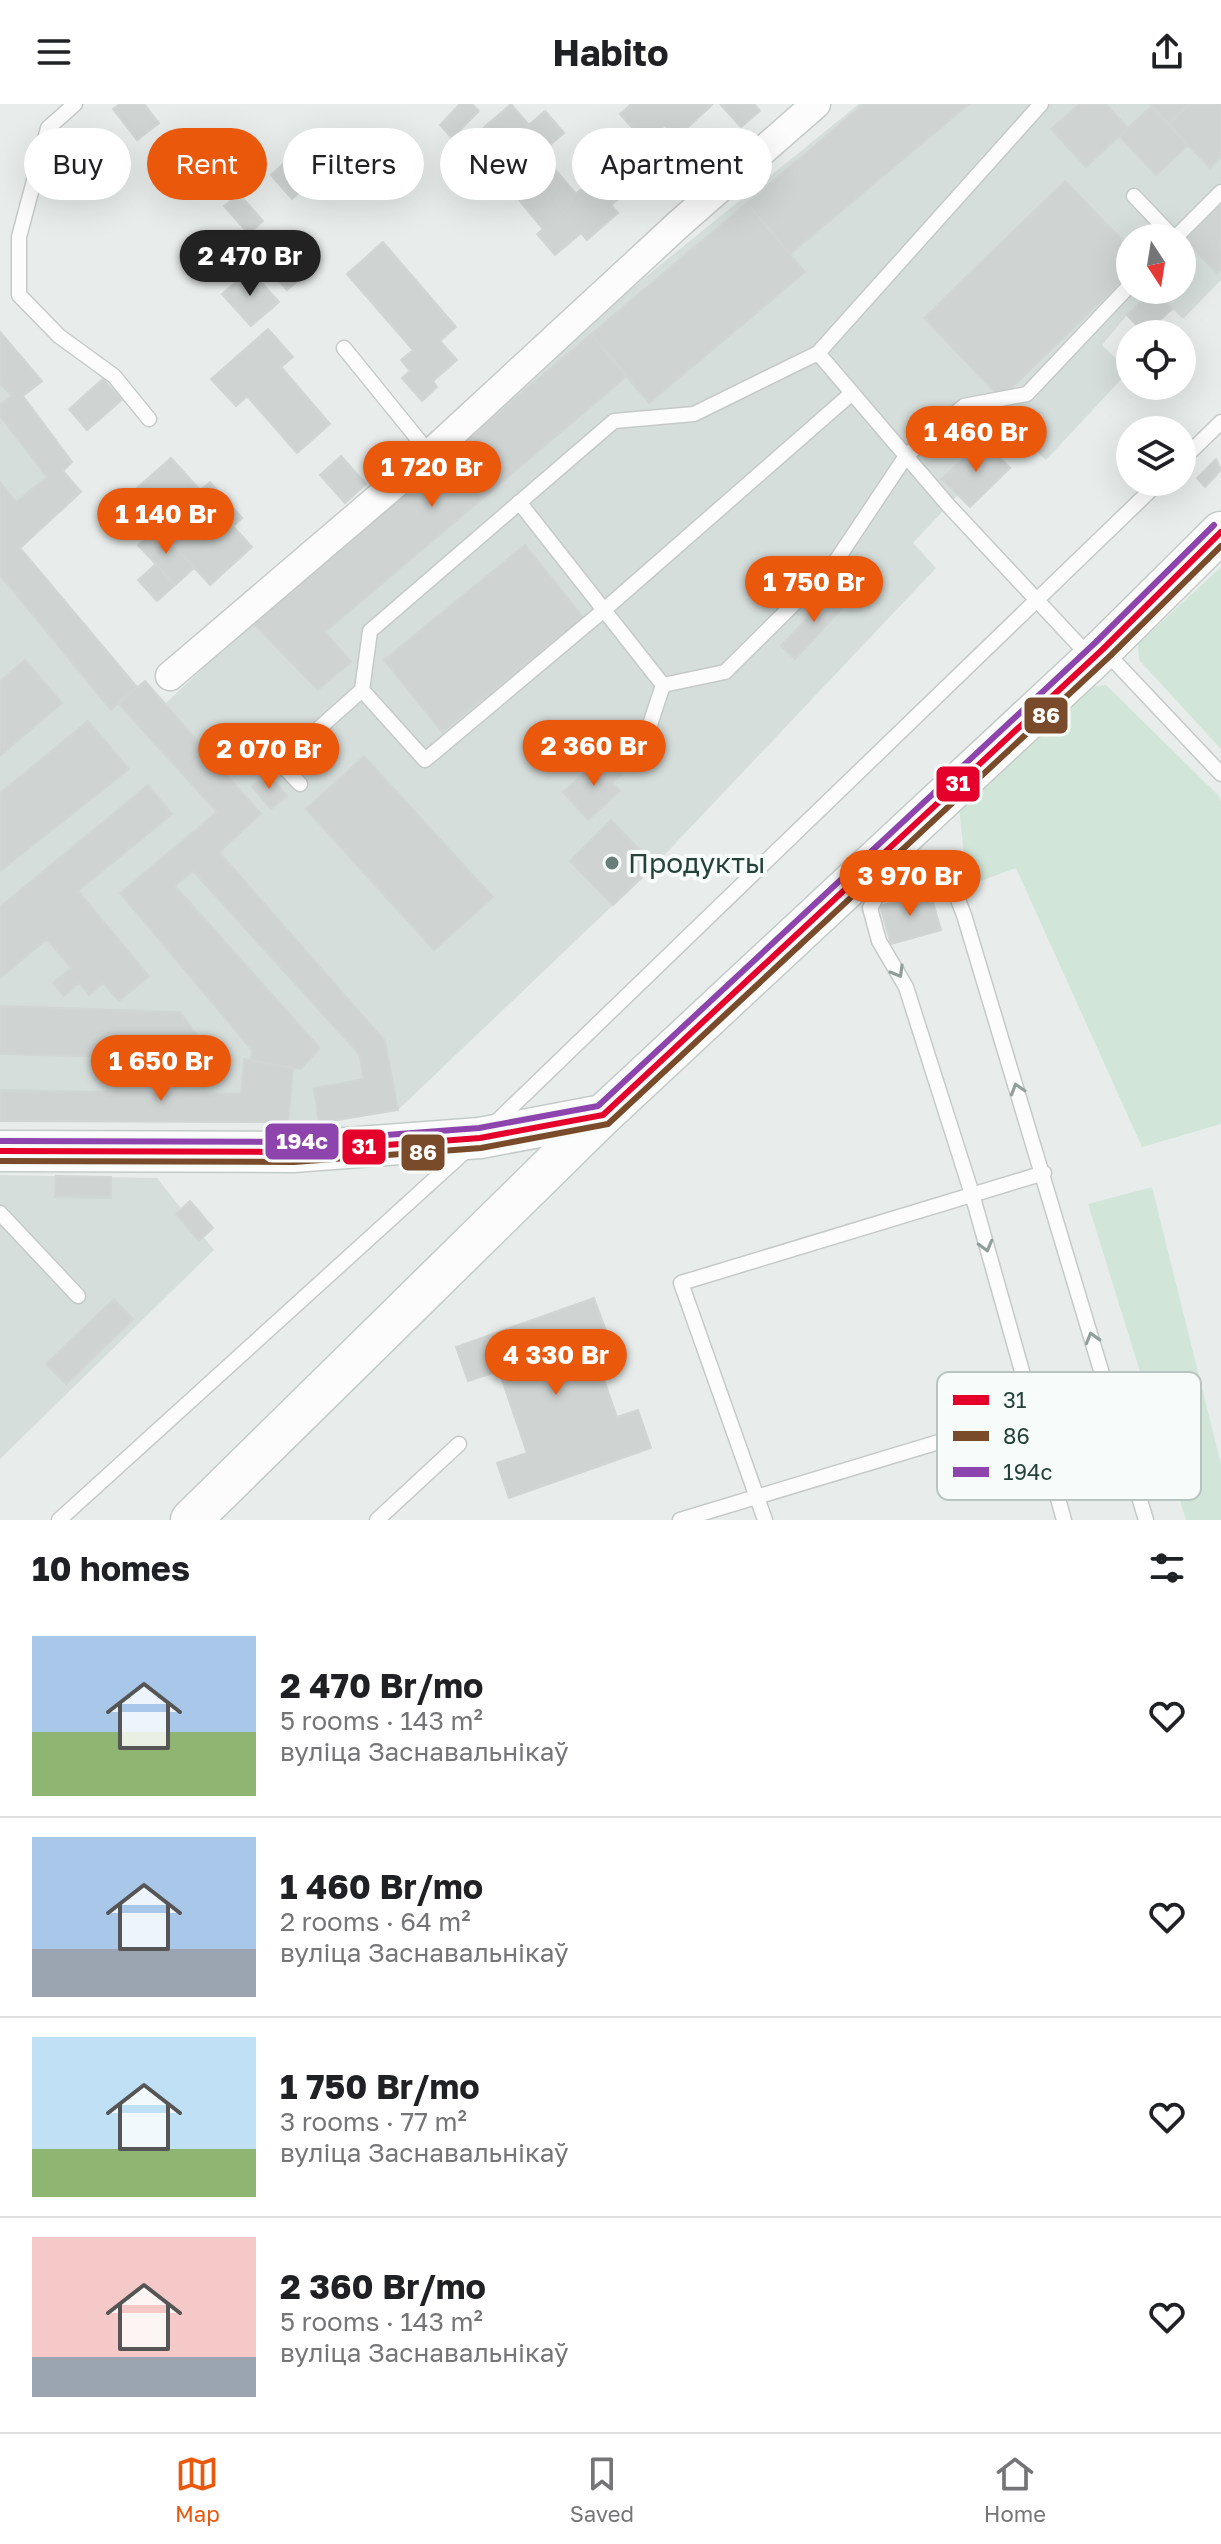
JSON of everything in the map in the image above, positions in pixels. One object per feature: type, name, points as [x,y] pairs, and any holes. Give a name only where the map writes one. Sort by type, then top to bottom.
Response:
[{"type":"main road","points":[[191,1520],[603,1115],[893,855],[1221,532]]},
{"type":"main road","points":[[0,1151],[232,1155],[480,1138],[603,1115]]},
{"type":"street","points":[[170,676],[430,454],[680,223],[816,104]]},
{"type":"lane","points":[[75,104],[48,128],[19,237],[19,295],[59,336],[114,376],[149,419]]},
{"type":"lane","points":[[300,784],[280,763],[362,690],[370,631],[614,421],[694,414],[818,353],[1041,104]]},
{"type":"lane","points":[[1188,224],[1221,192]]},
{"type":"lane","points":[[1134,196],[1161,224]]},
{"type":"lane","points":[[663,685],[725,672],[834,564],[906,456],[964,406],[1027,394],[1116,300]]},
{"type":"lane","points":[[344,348],[430,454]]},
{"type":"lane","points":[[818,353],[906,456],[1037,600],[1221,774]]},
{"type":"lane","points":[[362,690],[425,760],[604,610],[852,393]]},
{"type":"lane","points":[[1196,446],[1221,422]]},
{"type":"lane","points":[[59,1520],[480,1138],[1145,496]]},
{"type":"lane","points":[[519,502],[663,685]]},
{"type":"lane","points":[[638,761],[663,685]]},
{"type":"lane","points":[[1020,1372],[972,1194],[906,987],[879,941],[870,908],[893,855],[951,882],[1044,1173],[1102,1372]]},
{"type":"lane","points":[[765,1520],[681,1283],[1044,1173]]},
{"type":"lane","points":[[0,1213],[78,1296]]},
{"type":"lane","points":[[680,1520],[937,1441]]},
{"type":"lane","points":[[377,1520],[459,1444]]},
{"type":"lane","points":[[1058,1500],[1064,1520]]},
{"type":"lane","points":[[1140,1500],[1146,1520]]},
{"type":"shaded area","points":[[859,104],[1221,104],[1221,280],[1183,319],[1168,304],[1196,304],[1196,224],[1116,224],[1116,304],[1139,304],[1123,320],[1116,320],[1116,328],[1102,345],[1116,358],[1116,385],[1046,460],[1019,435],[998,456],[1010,468],[970,507],[957,496],[913,543],[936,568],[655,865],[398,1110],[319,1123],[0,1121],[0,332],[42,381],[23,396],[72,462],[63,471],[81,492],[20,548],[137,687],[145,681],[166,703],[252,622],[586,325],[740,200],[772,200],[772,174]]},
{"type":"shaded area","points":[[0,1175],[157,1178],[214,1250],[0,1459]]},
{"type":"green space","points":[[1221,567],[1221,749],[1139,660],[1138,644]]},
{"type":"green space","points":[[1106,685],[1219,796],[1221,802],[1221,1124],[1142,1147],[1016,868],[967,886],[959,806],[1089,687]]},
{"type":"green space","points":[[1152,1187],[1198,1372],[1140,1372],[1088,1204]]},
{"type":"green space","points":[[1201,1384],[1221,1464],[1221,1520],[1186,1520],[1180,1500],[1201,1500]]},
{"type":"building","points":[[120,104],[144,104],[159,123],[147,128],[147,132],[137,140],[131,128],[113,109]]},
{"type":"building","points":[[460,104],[472,104],[479,111],[462,128],[443,128],[440,125]]},
{"type":"building","points":[[511,104],[529,125],[545,111],[564,133],[556,140],[556,128],[483,128]]},
{"type":"building","points":[[631,104],[713,104],[687,128],[668,128],[665,125],[661,128],[632,128],[620,114]]},
{"type":"building","points":[[720,104],[754,104],[760,111],[741,127]]},
{"type":"building","points":[[864,104],[969,104],[790,254],[747,203],[751,200],[772,200],[772,182]]},
{"type":"building","points":[[1079,104],[1106,104],[1128,128],[1086,167],[1051,129]]},
{"type":"building","points":[[1150,104],[1190,104],[1168,124]]},
{"type":"building","points":[[1190,104],[1221,104],[1221,157],[1210,168],[1168,124]]},
{"type":"building","points":[[1152,106],[1188,145],[1156,175],[1119,136]]},
{"type":"building","points":[[283,164],[283,189],[271,175]]},
{"type":"building","points":[[556,171],[572,189],[572,200],[617,200],[611,205],[618,213],[587,240],[581,233],[555,255],[537,234],[543,229],[519,200],[556,200]]},
{"type":"building","points":[[1065,181],[1116,234],[1116,287],[1001,398],[924,318]]},
{"type":"building","points":[[232,200],[244,200],[263,221],[249,234],[224,206]]},
{"type":"building","points":[[747,203],[805,272],[649,403],[591,334]]},
{"type":"building","points":[[1221,204],[1221,269],[1217,273],[1196,251],[1196,229]]},
{"type":"building","points":[[296,240],[317,264],[287,290],[267,267]]},
{"type":"building","points":[[383,242],[456,327],[440,341],[457,360],[433,381],[437,387],[422,401],[402,378],[410,371],[401,360],[413,350],[347,274]]},
{"type":"building","points":[[250,270],[279,302],[251,326],[222,294]]},
{"type":"building","points":[[1139,304],[1167,304],[1172,309],[1160,320],[1132,320],[1127,315]]},
{"type":"building","points":[[268,329],[293,357],[281,367],[330,424],[297,453],[247,396],[236,406],[211,379]]},
{"type":"building","points":[[0,332],[42,381],[23,396],[72,462],[63,471],[81,492],[20,548],[137,687],[111,710],[0,575],[0,482],[16,502],[47,477],[0,416],[0,405],[12,396],[0,383]]},
{"type":"building","points":[[591,334],[627,376],[325,632],[351,662],[318,690],[252,622]]},
{"type":"building","points":[[103,379],[122,400],[87,430],[69,409]]},
{"type":"building","points":[[982,440],[1010,468],[970,507],[942,479]]},
{"type":"building","points":[[341,456],[366,484],[345,503],[320,475]]},
{"type":"building","points":[[171,458],[252,547],[210,585],[129,495]]},
{"type":"building","points":[[1216,459],[1221,470],[1205,487],[1197,478]]},
{"type":"building","points":[[210,482],[242,518],[233,526],[200,490]]},
{"type":"building","points":[[158,528],[194,568],[175,585],[138,545]]},
{"type":"building","points":[[525,545],[583,617],[442,732],[384,660]]},
{"type":"building","points":[[156,564],[175,585],[157,601],[138,580]]},
{"type":"building","points":[[833,590],[847,603],[795,659],[781,646]]},
{"type":"building","points":[[25,660],[62,703],[0,756],[0,681]]},
{"type":"building","points":[[145,681],[261,814],[219,852],[385,1041],[398,1110],[319,1123],[314,1088],[364,1079],[359,1054],[193,871],[175,886],[320,1048],[301,1069],[251,1061],[252,1050],[120,893],[217,812],[118,703]]},
{"type":"building","points":[[88,721],[129,769],[0,871],[0,793]]},
{"type":"building","points":[[604,755],[622,774],[612,783],[620,791],[588,820],[563,792]]},
{"type":"building","points":[[364,756],[493,897],[434,950],[306,809]]},
{"type":"building","points":[[267,773],[287,796],[271,809],[252,787]]},
{"type":"building","points":[[148,785],[172,814],[78,891],[149,976],[119,1001],[103,983],[89,995],[79,983],[64,996],[53,983],[71,968],[47,939],[0,978],[0,907]]},
{"type":"building","name":"Продукты","points":[[611,820],[655,865],[613,905],[570,861]]},
{"type":"building","points":[[930,892],[941,930],[891,944],[880,906]]},
{"type":"building","points":[[0,1006],[180,1012],[215,1060],[0,1054]]},
{"type":"building","points":[[244,1059],[293,1068],[288,1122],[0,1121],[0,1090],[241,1094]]},
{"type":"building","points":[[56,1176],[111,1177],[111,1198],[55,1197]]},
{"type":"building","points":[[190,1201],[213,1228],[199,1241],[176,1214]]},
{"type":"building","points":[[594,1298],[607,1334],[590,1340],[617,1417],[638,1410],[651,1448],[509,1498],[497,1463],[527,1453],[499,1371],[468,1381],[456,1347]]},
{"type":"building","points":[[114,1299],[133,1319],[66,1384],[46,1364]]},
{"type":"transit line","name":"194с","points":[[0,1141],[293,1142],[479,1128],[598,1106],[1096,642],[1214,525]]},
{"type":"transit line","name":"31","points":[[0,1151],[293,1152],[480,1138],[603,1115],[1103,649],[1221,532]]},
{"type":"transit line","name":"86","points":[[0,1161],[294,1162],[481,1148],[608,1124],[1110,656],[1221,546]]},
{"type":"place","name":"Продукты","points":[[612,863]]}]
